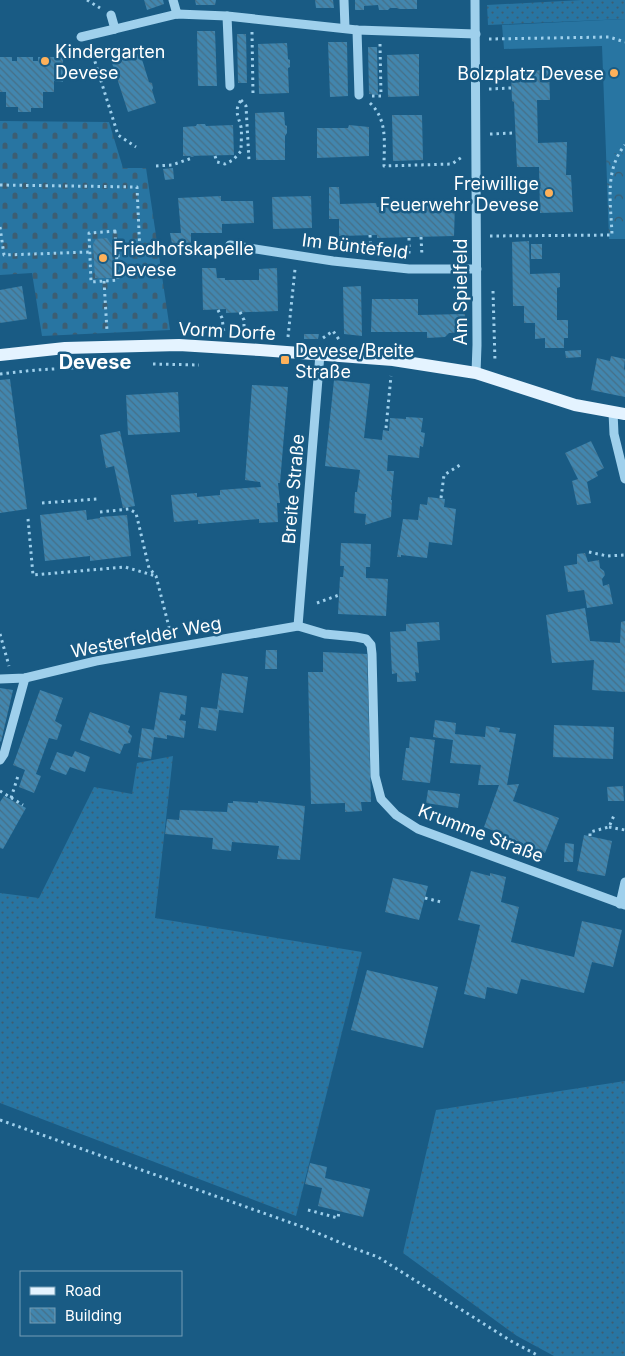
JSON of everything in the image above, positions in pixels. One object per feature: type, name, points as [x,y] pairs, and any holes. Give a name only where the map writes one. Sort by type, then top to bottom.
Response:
[{"type":"main road","name":"Vorm Dorfe","points":[[0,355],[65,348],[150,345],[260,350],[393,360],[476,373],[575,405],[619,413]]},
{"type":"street","points":[[173,0],[177,14]]},
{"type":"street","points":[[344,0],[345,28]]},
{"type":"street","name":"Am Spielfeld","points":[[476,0],[476,373]]},
{"type":"street","points":[[84,36],[177,14],[227,16],[357,30],[476,37]]},
{"type":"street","points":[[111,15],[115,29]]},
{"type":"street","points":[[227,16],[230,86]]},
{"type":"street","points":[[357,30],[360,96]]},
{"type":"street","name":"Im Büntefeld","points":[[230,245],[409,269],[477,269]]},
{"type":"street","name":"Breite Straße","points":[[298,626],[320,354]]},
{"type":"street","points":[[619,413],[614,434],[625,480]]},
{"type":"street","name":"Westerfelder Weg","points":[[0,679],[25,678],[96,661],[298,626]]},
{"type":"street","name":"Krumme Straße","points":[[298,626],[325,634],[366,639],[371,645],[376,776],[382,799],[396,815],[418,829],[622,904]]},
{"type":"street","points":[[0,760],[4,754],[25,678]]},
{"type":"street","points":[[622,904],[625,882]]},
{"type":"path","points":[[252,19],[253,94]]},
{"type":"path","points":[[360,96],[382,96],[379,31]]},
{"type":"path","points":[[84,36],[118,134],[136,147]]},
{"type":"path","points":[[476,37],[609,37],[625,42]]},
{"type":"path","points":[[230,86],[246,106],[248,161]]},
{"type":"path","points":[[476,90],[511,88]]},
{"type":"path","points":[[360,96],[380,114],[383,122],[384,166],[452,164],[476,146]]},
{"type":"path","points":[[215,156],[217,162],[225,164],[233,160],[241,151],[241,126],[238,121],[237,107],[241,100]]},
{"type":"path","points":[[476,135],[514,133]]},
{"type":"path","points":[[477,236],[612,235],[610,173],[625,145]]},
{"type":"path","points":[[156,166],[172,165],[192,158],[192,156]]},
{"type":"path","points":[[0,185],[137,186],[140,254]]},
{"type":"path","points":[[0,227],[4,255],[90,252]]},
{"type":"path","points":[[115,231],[118,280],[91,282],[90,252],[89,233],[115,231]]},
{"type":"path","points":[[370,235],[370,242]]},
{"type":"path","points":[[421,237],[422,244]]},
{"type":"path","points":[[409,238],[409,246]]},
{"type":"path","points":[[117,256],[167,253]]},
{"type":"path","points":[[288,338],[296,255]]},
{"type":"path","points":[[104,281],[108,336]]},
{"type":"path","points":[[218,310],[222,318],[224,334]]},
{"type":"path","points":[[240,312],[244,320],[244,335]]},
{"type":"path","points":[[321,340],[333,331],[341,342]]},
{"type":"path","points":[[386,428],[393,360]]},
{"type":"path","points":[[441,498],[444,475],[460,465]]},
{"type":"path","points":[[42,503],[98,499]]},
{"type":"path","points":[[100,512],[129,509],[136,513],[150,568],[156,576],[173,643]]},
{"type":"path","points":[[28,519],[33,575],[125,567],[156,576]]},
{"type":"path","points":[[589,552],[607,556],[625,555]]},
{"type":"path","points":[[317,603],[339,595]]},
{"type":"path","points":[[0,634],[10,672]]},
{"type":"path","points":[[11,798],[18,776]]},
{"type":"path","points":[[0,791],[23,805]]},
{"type":"path","points":[[609,827],[615,813]]},
{"type":"path","points":[[590,836],[590,832],[609,827],[625,830]]},
{"type":"path","points":[[425,898],[441,902]]},
{"type":"path","points":[[0,1120],[303,1227],[378,1257],[511,1342],[539,1356]]},
{"type":"path","points":[[308,1210],[338,1218],[340,1212]]},
{"type":"green space","points":[[582,0],[625,0],[625,19],[488,25],[487,5]]},
{"type":"green space","name":"Bolzplatz Devese","points":[[625,19],[625,153],[606,153],[602,46],[504,49],[502,25]]},
{"type":"green space","points":[[0,121],[109,122],[123,168],[146,168],[170,330],[42,336],[32,273],[0,275]]},
{"type":"green space","points":[[606,153],[625,153],[625,239],[609,239]]},
{"type":"green space","points":[[173,756],[155,918],[362,952],[296,1216],[0,1103],[0,893],[39,898],[94,787],[132,794],[137,763]]},
{"type":"green space","points":[[625,1081],[625,1356],[554,1356],[517,1336],[403,1253],[436,1110]]},
{"type":"building","points":[[144,0],[163,0],[164,4],[147,10]]},
{"type":"building","points":[[195,0],[216,0],[215,5],[196,5]]},
{"type":"building","points":[[315,0],[333,0],[334,8],[316,8]]},
{"type":"building","points":[[355,0],[417,0],[417,9],[390,8],[388,10],[379,10],[378,5],[364,6],[364,10],[355,10]]},
{"type":"building","points":[[197,31],[215,31],[217,86],[198,86]]},
{"type":"building","points":[[237,34],[246,34],[247,83],[238,83]]},
{"type":"building","points":[[328,42],[347,42],[348,96],[330,97]]},
{"type":"building","points":[[287,43],[288,59],[290,60],[290,67],[288,68],[289,93],[259,94],[258,44]]},
{"type":"building","points":[[368,47],[377,47],[378,95],[369,94]]},
{"type":"building","points":[[130,53],[133,56],[140,53],[149,82],[152,83],[156,103],[128,112],[112,63],[121,59],[122,55]]},
{"type":"building","points":[[419,54],[419,96],[388,97],[387,55]]},
{"type":"building","points":[[0,57],[12,57],[12,61],[17,61],[17,57],[33,57],[33,61],[38,61],[38,57],[63,57],[63,82],[54,81],[54,92],[43,92],[43,108],[31,108],[31,112],[18,112],[18,107],[6,107],[6,92],[0,92]]},
{"type":"building","points":[[549,69],[550,100],[537,100],[538,143],[567,142],[566,175],[571,175],[573,212],[540,213],[539,167],[517,167],[511,74]]},
{"type":"building","points":[[284,112],[285,125],[287,126],[285,160],[256,160],[255,113]]},
{"type":"building","points":[[392,115],[422,115],[423,160],[393,161]]},
{"type":"building","points":[[197,124],[205,124],[206,126],[233,125],[234,155],[183,156],[183,127],[196,126]]},
{"type":"building","points":[[349,125],[369,127],[369,156],[317,158],[317,128],[348,128]]},
{"type":"building","points":[[173,168],[174,179],[165,180],[163,169]]},
{"type":"building","points":[[329,187],[339,187],[340,204],[376,203],[377,207],[455,205],[454,236],[377,238],[377,235],[339,236],[339,219],[329,219]]},
{"type":"building","points":[[221,196],[221,201],[253,201],[254,223],[222,224],[222,233],[191,233],[191,253],[174,254],[170,233],[181,233],[178,198]]},
{"type":"building","points":[[311,196],[312,228],[273,229],[272,197]]},
{"type":"building","name":"Friedhofskapelle Devese","points":[[107,238],[112,246],[113,278],[95,278],[93,244],[96,239]]},
{"type":"building","points":[[529,241],[530,274],[560,273],[560,287],[557,288],[557,320],[568,320],[568,338],[564,338],[564,348],[545,348],[545,338],[535,339],[535,323],[524,323],[524,306],[513,306],[512,242]]},
{"type":"building","points":[[531,244],[542,244],[542,259],[531,259]]},
{"type":"building","points":[[202,268],[216,268],[217,278],[225,278],[225,280],[259,280],[259,269],[277,268],[278,311],[226,313],[226,309],[203,310]]},
{"type":"building","points":[[22,286],[27,319],[0,323],[0,290]]},
{"type":"building","points":[[361,286],[362,336],[344,334],[343,287]]},
{"type":"building","points":[[372,299],[418,299],[418,315],[465,314],[466,332],[449,333],[445,337],[427,338],[427,332],[371,332]]},
{"type":"building","points":[[304,334],[319,334],[318,339],[304,339]]},
{"type":"building","points":[[581,350],[581,357],[566,358],[565,351]]},
{"type":"building","points":[[611,356],[625,359],[625,397],[591,390],[597,358],[610,361]]},
{"type":"building","points":[[10,379],[27,509],[0,513],[0,380]]},
{"type":"building","points":[[334,380],[370,384],[364,438],[382,440],[383,430],[389,431],[390,418],[423,418],[421,432],[425,433],[423,447],[420,446],[419,458],[388,455],[387,471],[394,471],[391,517],[365,525],[366,514],[354,513],[355,492],[357,492],[360,470],[325,466]]},
{"type":"building","points":[[252,385],[288,387],[280,483],[278,483],[280,503],[277,503],[278,522],[259,523],[259,519],[198,524],[198,520],[174,522],[171,495],[197,493],[197,497],[220,495],[220,490],[261,487],[260,482],[245,480]]},
{"type":"building","points":[[178,392],[180,432],[128,435],[126,395]]},
{"type":"building","points":[[120,431],[135,506],[123,508],[114,466],[106,468],[100,435]]},
{"type":"building","points":[[591,441],[604,468],[596,472],[598,476],[587,482],[591,503],[577,505],[572,481],[578,479],[565,453]]},
{"type":"building","points":[[428,497],[445,499],[444,507],[456,509],[452,545],[429,542],[427,558],[401,555],[401,557],[397,557],[403,519],[418,520],[420,504],[427,505]]},
{"type":"building","points":[[86,510],[87,520],[127,515],[131,556],[90,561],[90,556],[45,561],[40,515]]},
{"type":"building","points":[[341,543],[371,544],[370,567],[366,567],[366,578],[388,579],[386,616],[338,614],[340,577],[343,577],[344,566],[340,566]]},
{"type":"building","points":[[585,553],[588,562],[599,560],[600,568],[604,571],[605,575],[602,579],[603,586],[609,584],[613,604],[587,608],[584,590],[568,592],[564,566],[577,564],[577,554]]},
{"type":"building","points":[[585,608],[590,641],[620,643],[621,622],[625,621],[625,692],[592,690],[594,660],[552,663],[546,615]]},
{"type":"building","points":[[439,622],[440,640],[417,642],[419,673],[415,672],[416,681],[397,682],[397,673],[392,674],[390,632],[406,631],[406,624]]},
{"type":"building","points":[[266,650],[277,650],[277,669],[265,669]]},
{"type":"building","points":[[323,652],[367,654],[371,802],[361,802],[362,811],[345,812],[345,803],[311,804],[308,672],[323,672]]},
{"type":"building","points":[[222,673],[248,677],[243,713],[219,710],[216,731],[198,728],[201,707],[217,709]]},
{"type":"building","points":[[0,688],[13,690],[1,742],[0,741]]},
{"type":"building","points":[[40,690],[63,698],[55,721],[62,725],[57,740],[49,738],[36,774],[41,776],[34,793],[19,787],[25,770],[13,765]]},
{"type":"building","points":[[160,692],[187,696],[185,715],[181,714],[179,720],[186,721],[184,738],[167,735],[167,739],[154,737],[151,759],[138,757],[142,728],[154,730]]},
{"type":"building","points":[[90,712],[130,726],[128,732],[132,736],[130,743],[124,744],[120,754],[80,740]]},
{"type":"building","points":[[435,720],[456,723],[455,734],[485,737],[486,726],[500,728],[499,732],[516,734],[507,785],[519,784],[513,801],[559,818],[545,853],[484,827],[499,785],[478,785],[481,765],[450,763],[453,740],[433,737]]},
{"type":"building","points":[[554,725],[614,727],[613,759],[553,757]]},
{"type":"building","points":[[410,737],[435,740],[430,783],[402,780],[406,748],[409,748]]},
{"type":"building","points":[[75,751],[90,757],[85,772],[70,767],[66,775],[50,769],[57,752],[72,757]]},
{"type":"building","points":[[623,786],[624,801],[608,801],[607,787]]},
{"type":"building","points":[[428,790],[460,794],[458,808],[426,803]]},
{"type":"building","points":[[4,796],[26,808],[3,849],[0,848],[0,802]]},
{"type":"building","points":[[233,801],[258,803],[258,801],[305,806],[300,860],[277,859],[279,846],[232,842],[231,851],[212,849],[213,838],[165,834],[167,819],[179,820],[180,810],[227,812],[228,803],[233,803]]},
{"type":"building","points":[[584,835],[612,841],[605,876],[577,871]]},
{"type":"building","points":[[565,843],[574,844],[573,862],[564,862]]},
{"type":"building","points":[[471,871],[490,876],[490,873],[506,877],[501,902],[519,907],[511,942],[574,957],[582,921],[622,930],[613,967],[592,962],[584,993],[521,979],[517,994],[487,987],[485,999],[464,994],[480,925],[458,920]]},
{"type":"building","points":[[393,878],[428,886],[419,920],[385,912]]},
{"type":"building","points":[[367,970],[438,987],[423,1048],[351,1030]]},
{"type":"building","points":[[310,1163],[327,1167],[325,1178],[370,1189],[363,1217],[318,1206],[322,1188],[305,1184]]},
{"type":"place","name":"Kindergarten Devese","points":[[45,61]]},
{"type":"place","name":"Bolzplatz Devese","points":[[614,73]]},
{"type":"place","name":"Freiwillige Feuerwehr Devese","points":[[549,193]]},
{"type":"place","name":"Friedhofskapelle Devese","points":[[103,258]]},
{"type":"place","name":"Devese/Breite Straße","points":[[285,360]]},
{"type":"district","name":"Devese","points":[[95,362]]}]
